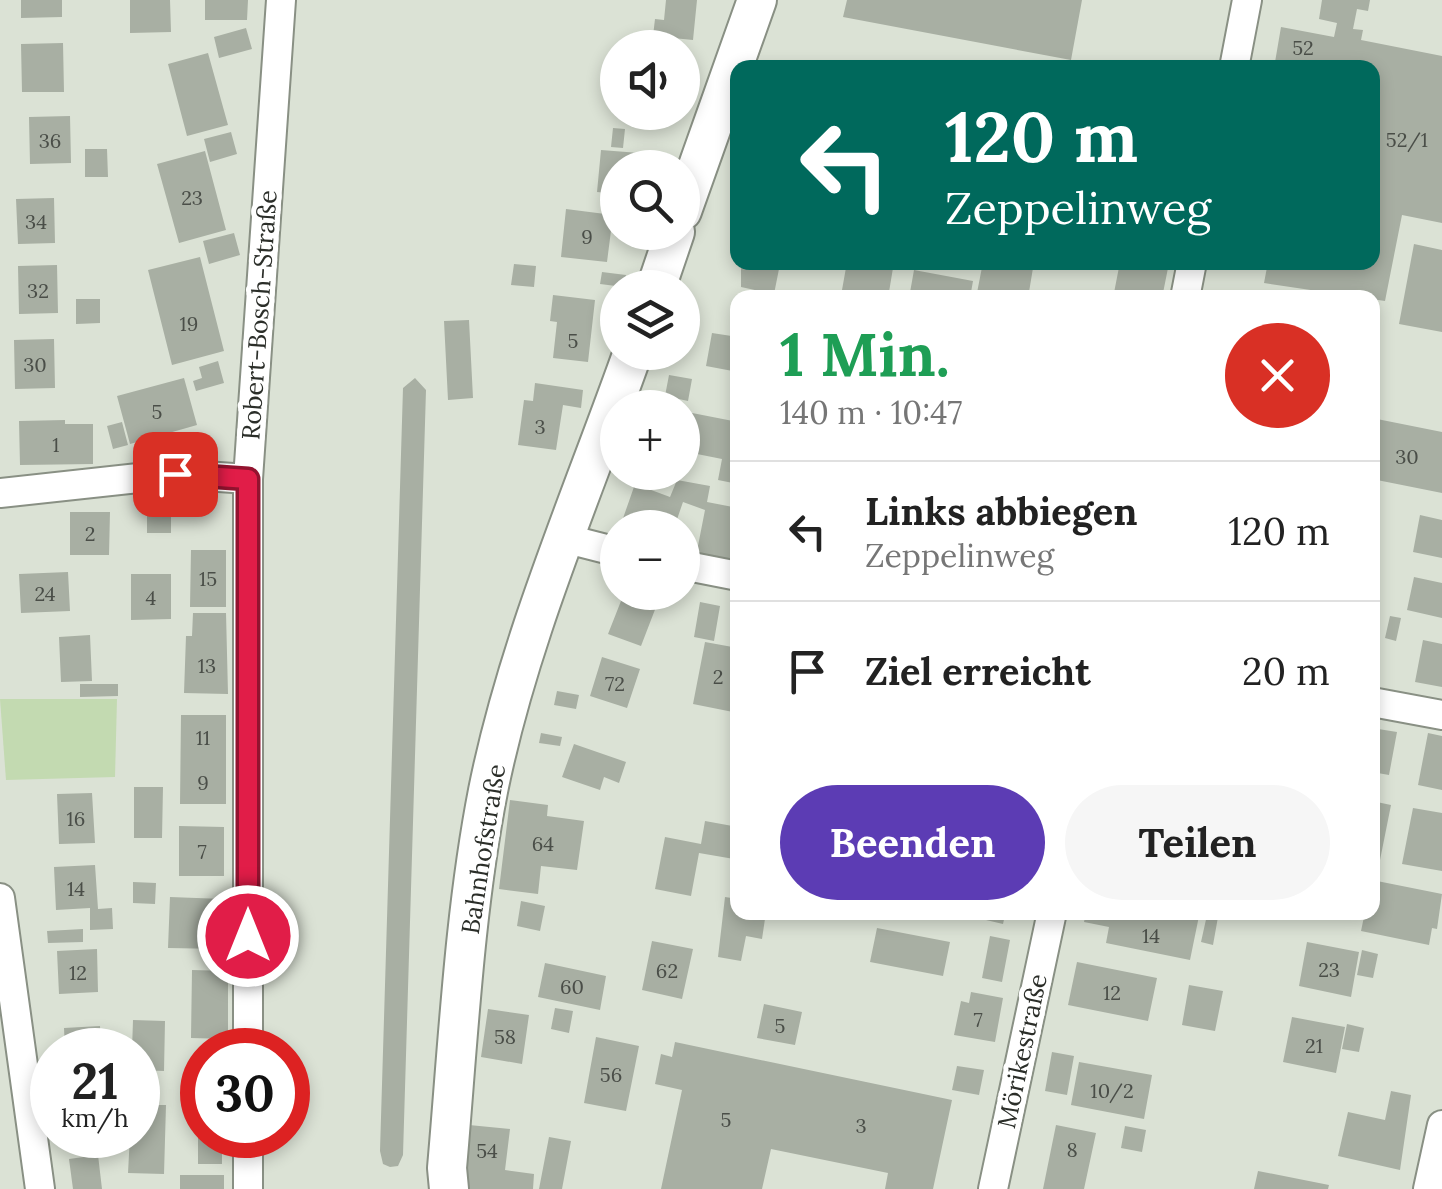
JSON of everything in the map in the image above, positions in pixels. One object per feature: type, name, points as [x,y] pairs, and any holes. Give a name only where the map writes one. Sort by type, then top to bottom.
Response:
[{"type":"street","name":"Robert-Bosch-Straße","points":[[248,1028],[248,479],[281,0]]},
{"type":"street","points":[[736,60],[758,0]]},
{"type":"street","points":[[1236,60],[1248,0]]},
{"type":"street","points":[[700,161],[730,78]]},
{"type":"street","name":"Bahnhofstraße","points":[[445,1182],[467,948],[488,790],[525,658],[627,370]]},
{"type":"street","points":[[0,492],[175,474],[248,479]]},
{"type":"street","points":[[566,539],[600,548]]},
{"type":"street","points":[[700,568],[730,574]]},
{"type":"street","points":[[1380,703],[1442,715]]},
{"type":"street","points":[[0,898],[40,1189]]},
{"type":"street","name":"Mörikestraße","points":[[993,1189],[1050,920]]},
{"type":"street","points":[[1428,1189],[1442,1125]]},
{"type":"street","points":[[248,1158],[248,1189]]},
{"type":"green space","points":[[0,699],[117,699],[115,777],[6,780]]},
{"type":"building","points":[[21,0],[62,0],[62,17],[21,18]]},
{"type":"building","points":[[130,0],[170,0],[171,32],[130,33]]},
{"type":"building","points":[[205,0],[248,0],[247,20],[205,20]]},
{"type":"building","points":[[666,0],[697,0],[694,30],[654,30],[655,19],[664,20]]},
{"type":"building","points":[[847,0],[1082,0],[1071,60],[843,17]]},
{"type":"building","points":[[1322,0],[1370,0],[1368,11],[1357,9],[1353,29],[1363,30],[1361,40],[1442,56],[1442,223],[1402,215],[1385,301],[1380,300],[1380,290],[1311,290],[1264,283],[1266,270],[1380,270],[1380,60],[1275,60],[1281,27],[1334,37],[1337,23],[1319,19]]},
{"type":"building","points":[[246,28],[252,49],[219,58],[214,37]]},
{"type":"building","points":[[63,43],[64,92],[22,92],[21,44]]},
{"type":"building","points":[[208,53],[228,125],[187,136],[168,64]]},
{"type":"building","points":[[70,116],[71,163],[30,164],[29,117]]},
{"type":"building","points":[[613,130],[625,130],[623,148],[611,147]]},
{"type":"building","points":[[231,132],[237,154],[210,162],[204,139]]},
{"type":"building","points":[[85,149],[107,149],[108,177],[85,177]]},
{"type":"building","points":[[205,151],[226,230],[179,243],[157,164]]},
{"type":"building","points":[[54,198],[55,243],[18,244],[16,199]]},
{"type":"building","points":[[566,209],[600,213],[600,250],[609,250],[607,262],[561,257]]},
{"type":"building","points":[[234,233],[240,255],[209,264],[203,241]]},
{"type":"building","points":[[1414,244],[1442,250],[1442,332],[1399,324]]},
{"type":"building","points":[[200,257],[224,351],[172,365],[148,270]]},
{"type":"building","points":[[514,264],[536,266],[534,287],[511,285]]},
{"type":"building","points":[[57,265],[58,313],[19,314],[18,266]]},
{"type":"building","points":[[741,270],[779,270],[775,290],[741,287]]},
{"type":"building","points":[[846,270],[893,270],[889,290],[842,290]]},
{"type":"building","points":[[914,270],[973,281],[971,290],[910,290]]},
{"type":"building","points":[[981,270],[1033,270],[1029,290],[978,290]]},
{"type":"building","points":[[1118,270],[1168,270],[1164,290],[1115,290]]},
{"type":"building","points":[[553,295],[595,300],[588,362],[553,358],[557,322],[550,321]]},
{"type":"building","points":[[76,299],[100,299],[100,323],[76,324]]},
{"type":"building","points":[[469,320],[473,398],[448,400],[444,321]]},
{"type":"building","points":[[712,333],[730,336],[730,370],[706,366]]},
{"type":"building","points":[[54,339],[55,388],[15,389],[14,340]]},
{"type":"building","points":[[218,361],[224,383],[196,391],[193,381],[202,378],[199,367]]},
{"type":"building","points":[[669,375],[692,379],[690,390],[666,390]]},
{"type":"building","points":[[184,378],[197,425],[130,444],[117,396]]},
{"type":"building","points":[[415,378],[426,390],[403,1155],[398,1166],[390,1167],[383,1164],[380,1151],[403,388]]},
{"type":"building","points":[[535,383],[583,390],[581,408],[563,405],[556,450],[518,445],[524,400],[533,401]]},
{"type":"building","points":[[700,415],[730,420],[730,482],[718,480],[722,459],[700,455]]},
{"type":"building","points":[[65,420],[65,424],[93,424],[93,464],[20,465],[19,421]]},
{"type":"building","points":[[1380,420],[1442,432],[1442,493],[1380,481]]},
{"type":"building","points":[[122,422],[128,445],[113,449],[107,426]]},
{"type":"building","points":[[710,486],[707,502],[730,506],[730,563],[700,557],[705,510],[683,502],[680,510],[626,510],[633,490],[651,490],[670,497],[673,490]]},
{"type":"building","points":[[147,506],[171,506],[171,533],[147,533]]},
{"type":"building","points":[[70,512],[110,512],[109,555],[70,555]]},
{"type":"building","points":[[1420,515],[1442,520],[1442,558],[1413,552]]},
{"type":"building","points":[[191,550],[226,550],[226,607],[190,607]]},
{"type":"building","points":[[68,572],[70,611],[21,613],[19,574]]},
{"type":"building","points":[[131,574],[171,574],[171,619],[131,620]]},
{"type":"building","points":[[1414,577],[1442,583],[1442,618],[1407,610]]},
{"type":"building","points":[[700,602],[720,606],[714,641],[694,637]]},
{"type":"building","points":[[617,610],[655,610],[641,646],[608,634]]},
{"type":"building","points":[[193,613],[226,613],[228,694],[184,693],[186,636],[192,636]]},
{"type":"building","points":[[1390,616],[1401,618],[1396,641],[1385,638]]},
{"type":"building","points":[[90,635],[92,681],[61,682],[59,637]]},
{"type":"building","points":[[1423,640],[1442,644],[1442,687],[1415,682]]},
{"type":"building","points":[[705,642],[730,647],[730,711],[693,704]]},
{"type":"building","points":[[602,657],[640,669],[627,708],[590,696]]},
{"type":"building","points":[[80,684],[118,684],[118,696],[80,697]]},
{"type":"building","points":[[557,691],[579,695],[576,709],[554,705]]},
{"type":"building","points":[[181,715],[226,715],[226,804],[180,804]]},
{"type":"building","points":[[1380,729],[1397,732],[1389,775],[1380,773]]},
{"type":"building","points":[[541,733],[562,737],[560,746],[539,743]]},
{"type":"building","points":[[1428,733],[1442,736],[1442,790],[1418,785]]},
{"type":"building","points":[[574,744],[626,762],[619,783],[604,777],[600,790],[562,777]]},
{"type":"building","points":[[134,787],[163,787],[162,838],[134,838]]},
{"type":"building","points":[[92,793],[95,843],[59,844],[57,794]]},
{"type":"building","points":[[510,800],[548,805],[547,816],[584,821],[577,870],[541,866],[538,894],[499,889]]},
{"type":"building","points":[[1380,803],[1391,805],[1380,860]]},
{"type":"building","points":[[1413,808],[1442,813],[1442,871],[1402,864]]},
{"type":"building","points":[[705,821],[730,826],[730,858],[699,853],[691,896],[655,889],[665,837],[701,844]]},
{"type":"building","points":[[179,826],[224,827],[224,876],[179,876]]},
{"type":"building","points":[[95,865],[98,909],[112,908],[113,929],[90,930],[90,908],[56,910],[54,867]]},
{"type":"building","points":[[133,882],[156,883],[155,904],[133,903]]},
{"type":"building","points":[[1380,882],[1442,894],[1437,929],[1432,928],[1429,945],[1361,931],[1363,920],[1380,920]]},
{"type":"building","points":[[170,897],[223,899],[222,949],[168,948]]},
{"type":"building","points":[[725,897],[730,898],[730,920],[765,920],[762,939],[746,936],[741,961],[718,957]]},
{"type":"building","points":[[521,901],[545,906],[540,931],[517,926]]},
{"type":"building","points":[[1198,920],[1190,960],[1106,943],[1109,927],[1084,922]]},
{"type":"building","points":[[1206,920],[1217,920],[1213,945],[1201,942]]},
{"type":"building","points":[[877,928],[950,942],[943,976],[870,962]]},
{"type":"building","points":[[83,929],[83,942],[48,943],[47,931]]},
{"type":"building","points":[[990,936],[1010,940],[1002,982],[982,978]]},
{"type":"building","points":[[652,941],[693,949],[682,999],[642,990]]},
{"type":"building","points":[[1307,942],[1359,952],[1351,997],[1299,986]]},
{"type":"building","points":[[97,949],[98,992],[59,994],[57,951]]},
{"type":"building","points":[[1362,950],[1378,954],[1373,978],[1357,975]]},
{"type":"building","points":[[1077,962],[1157,978],[1148,1021],[1068,1005]]},
{"type":"building","points":[[545,963],[606,976],[600,1010],[538,997]]},
{"type":"building","points":[[192,970],[228,971],[228,1028],[191,1028]]},
{"type":"building","points":[[1189,985],[1223,991],[1215,1031],[1182,1025]]},
{"type":"building","points":[[971,992],[1003,998],[995,1042],[954,1035],[961,1001],[969,1003]]},
{"type":"building","points":[[764,1004],[802,1012],[795,1045],[757,1038]]},
{"type":"building","points":[[555,1008],[573,1011],[569,1033],[551,1029]]},
{"type":"building","points":[[488,1009],[529,1015],[522,1064],[481,1057]]},
{"type":"building","points":[[1292,1017],[1345,1027],[1336,1073],[1283,1062]]},
{"type":"building","points":[[133,1020],[165,1021],[164,1071],[160,1071],[160,1028],[133,1028]]},
{"type":"building","points":[[1347,1024],[1364,1028],[1359,1052],[1342,1049]]},
{"type":"building","points":[[596,1037],[639,1046],[626,1111],[584,1103]]},
{"type":"building","points":[[675,1042],[952,1100],[933,1189],[885,1189],[888,1173],[771,1149],[762,1189],[661,1189],[682,1090],[655,1084],[661,1054],[672,1057]]},
{"type":"building","points":[[1052,1052],[1074,1056],[1067,1095],[1045,1091]]},
{"type":"building","points":[[1079,1062],[1152,1075],[1144,1119],[1071,1105]]},
{"type":"building","points":[[957,1066],[984,1070],[979,1095],[952,1090]]},
{"type":"building","points":[[1391,1091],[1411,1095],[1400,1170],[1338,1156],[1348,1112],[1385,1120]]},
{"type":"building","points":[[160,1105],[166,1105],[164,1174],[128,1173],[129,1158],[160,1158]]},
{"type":"building","points":[[469,1125],[510,1129],[505,1170],[534,1174],[533,1189],[462,1189]]},
{"type":"building","points":[[1056,1125],[1096,1133],[1084,1189],[1043,1189]]},
{"type":"building","points":[[1125,1126],[1146,1130],[1142,1152],[1121,1148]]},
{"type":"building","points":[[549,1137],[571,1141],[562,1189],[539,1189]]},
{"type":"building","points":[[98,1158],[102,1189],[73,1189],[69,1159]]},
{"type":"building","points":[[198,1158],[222,1158],[222,1164],[198,1164]]},
{"type":"building","points":[[1258,1171],[1329,1185],[1328,1189],[1254,1189]]},
{"type":"building","points":[[180,1175],[224,1175],[224,1189],[180,1189]]},
{"type":"route","points":[[175,474],[248,479],[248,936]]}]
